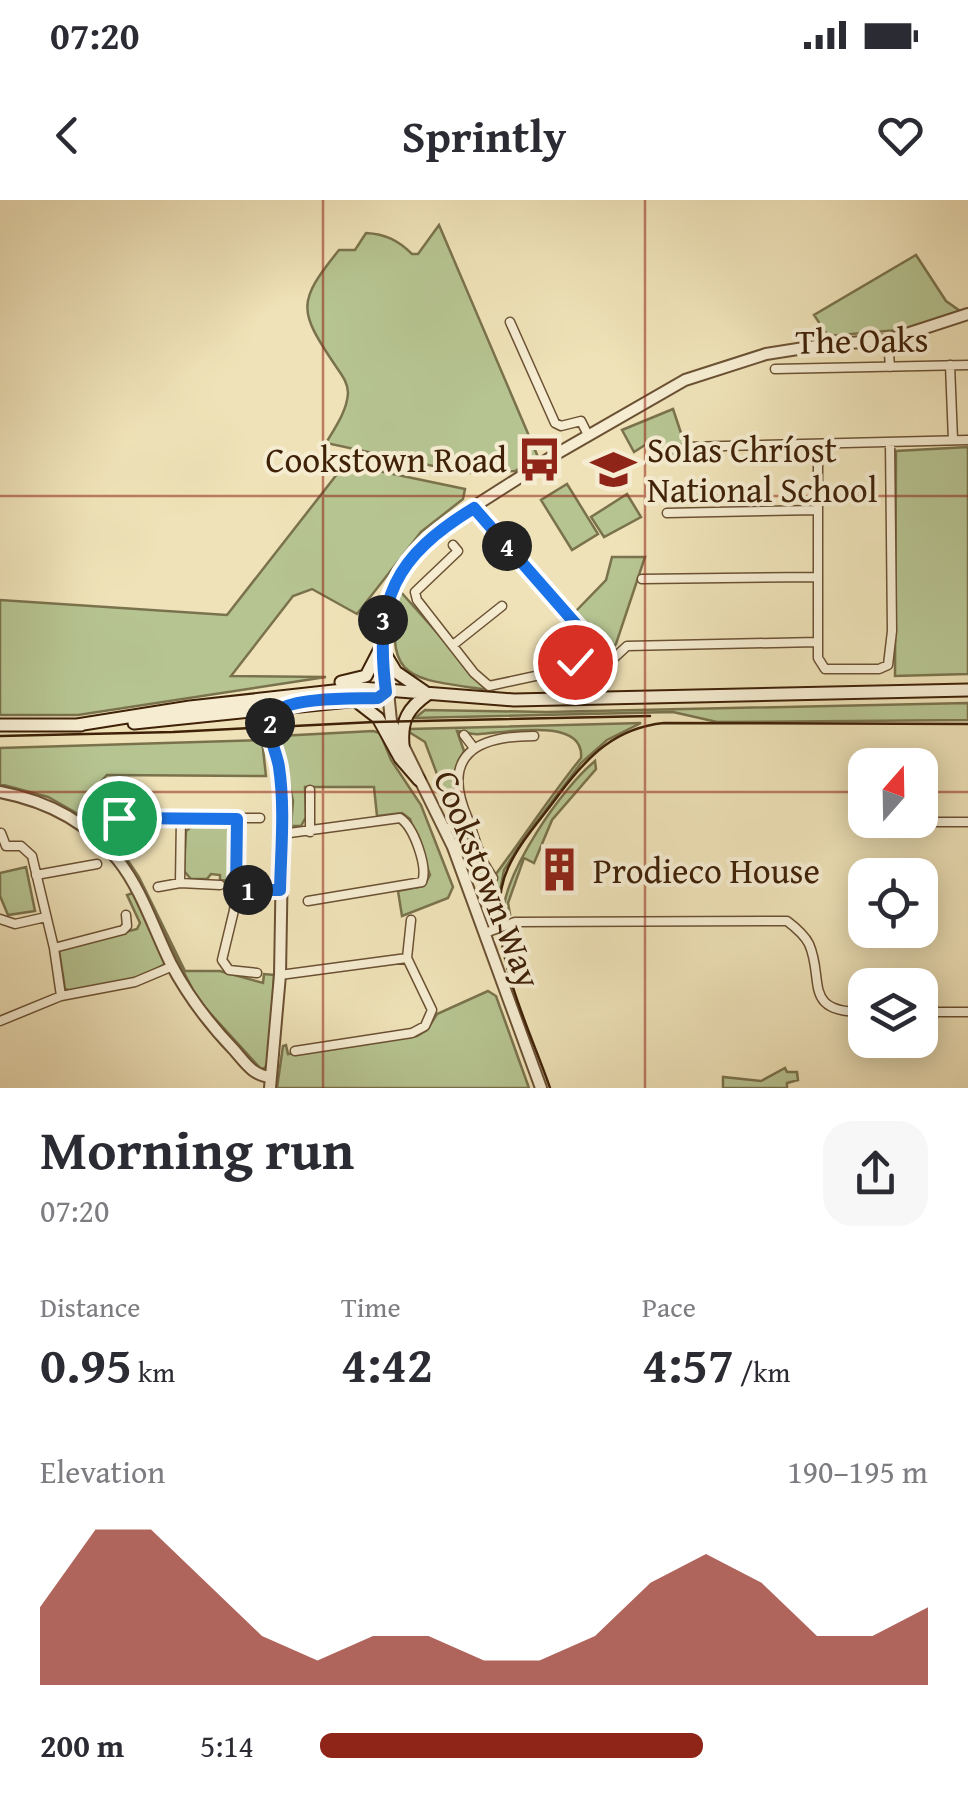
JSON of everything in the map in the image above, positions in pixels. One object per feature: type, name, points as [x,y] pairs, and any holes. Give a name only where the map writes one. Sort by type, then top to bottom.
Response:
[{"type":"main road","points":[[381,647],[400,675],[428,694]]},
{"type":"main road","points":[[285,701],[303,686],[362,678],[381,647]]},
{"type":"main road","points":[[76,724],[285,701],[362,688],[514,700],[968,690]]},
{"type":"main road","points":[[0,725],[156,722],[246,711],[285,701],[378,698],[386,692]]},
{"type":"main road","points":[[403,745],[402,724],[406,714],[428,694]]},
{"type":"main road","points":[[352,699],[378,718],[400,758],[419,780]]},
{"type":"street","points":[[386,692],[382,624],[405,565],[428,540],[474,508],[588,435],[685,380],[748,358],[823,345],[888,340],[968,314]]},
{"type":"street","points":[[510,322],[555,423],[561,426],[581,421],[588,435]]},
{"type":"street","points":[[888,340],[890,367]]},
{"type":"street","name":"The Oaks","points":[[775,369],[968,364]]},
{"type":"street","name":"The Oaks","points":[[950,365],[953,440]]},
{"type":"street","points":[[685,447],[968,440]]},
{"type":"street","points":[[818,444],[816,576],[820,664],[828,670],[884,669],[890,660],[892,632],[890,442]]},
{"type":"street","points":[[474,508],[581,630],[583,639],[575,668]]},
{"type":"street","points":[[667,513],[816,510]]},
{"type":"street","points":[[453,545],[458,552],[415,592],[417,600],[489,686],[614,658],[626,646],[817,642]]},
{"type":"street","points":[[642,579],[816,576]]},
{"type":"street","points":[[453,646],[502,606]]},
{"type":"street","name":"Cookstown Way","points":[[386,692],[392,725],[446,830],[541,1088]]},
{"type":"street","points":[[268,727],[285,701]]},
{"type":"street","points":[[0,792],[66,814],[104,844],[132,882],[172,966],[220,1035],[255,1073],[271,1082],[280,975],[283,794],[278,757],[268,727],[256,714],[246,711]]},
{"type":"street","points":[[464,736],[474,748]]},
{"type":"street","points":[[493,878],[482,860],[458,784],[466,756],[495,738],[534,736]]},
{"type":"street","points":[[310,790],[310,832]]},
{"type":"street","points":[[114,828],[112,818],[260,818]]},
{"type":"street","points":[[180,883],[181,818]]},
{"type":"street","points":[[446,830],[468,818]]},
{"type":"street","points":[[237,819],[236,890],[222,960],[229,970],[257,973]]},
{"type":"street","points":[[282,834],[404,819],[425,872],[422,882],[308,901]]},
{"type":"street","points":[[938,822],[968,822]]},
{"type":"street","points":[[1,833],[6,846],[28,851],[54,948],[61,996]]},
{"type":"street","points":[[36,875],[97,864]]},
{"type":"street","points":[[158,887],[180,883],[220,885]]},
{"type":"street","points":[[236,890],[280,890]]},
{"type":"street","points":[[54,948],[123,930],[127,926],[126,915]]},
{"type":"street","points":[[0,918],[15,924],[46,917]]},
{"type":"street","points":[[295,1051],[420,1030],[428,1021],[432,1010],[407,958],[411,920]]},
{"type":"street","points":[[485,933],[514,922],[787,921],[808,942],[816,991],[824,1000],[848,1011]]},
{"type":"street","points":[[280,975],[407,958]]},
{"type":"street","points":[[0,1021],[61,996],[135,982],[172,966]]},
{"type":"street","points":[[938,1012],[968,1012]]},
{"type":"green space","points":[[439,225],[538,457],[515,471],[466,473],[326,443],[343,413],[348,393],[344,378],[309,318],[307,306],[315,282],[339,250],[355,250],[366,233],[391,239],[418,254]]},
{"type":"green space","points":[[916,255],[946,301],[960,311],[910,329],[828,336],[814,315]]},
{"type":"green space","points":[[673,409],[685,445],[684,454],[665,458],[653,440],[634,452],[622,430]]},
{"type":"green space","points":[[968,447],[968,674],[895,676],[896,451]]},
{"type":"green space","points":[[345,464],[465,489],[463,499],[421,532],[357,614],[312,589],[293,596],[231,676],[326,677],[78,715],[0,715],[0,600],[227,615]]},
{"type":"green space","points":[[567,484],[598,534],[572,550],[541,500]]},
{"type":"green space","points":[[627,494],[641,517],[604,537],[591,517]]},
{"type":"green space","points":[[612,557],[645,557],[616,644],[607,655],[586,659],[591,634],[575,612],[606,580]]},
{"type":"green space","points":[[400,591],[488,690],[421,678],[399,660],[395,621]]},
{"type":"green space","points":[[968,703],[968,720],[717,722],[673,712],[415,718],[425,710],[547,712]]},
{"type":"green space","points":[[641,723],[607,740],[581,763],[504,870],[496,913],[491,912],[459,830],[465,830],[480,869],[490,882],[581,758],[579,745],[570,736],[541,730],[477,734],[457,731],[464,751],[454,776],[458,808],[453,817],[425,742],[410,729]]},
{"type":"green space","points":[[380,733],[391,760],[421,805],[453,887],[448,898],[402,916],[398,891],[424,886],[430,875],[410,819],[402,813],[377,816],[374,787],[305,787],[306,817],[301,826],[291,826],[293,801],[279,736]]},
{"type":"green space","points":[[262,740],[266,776],[107,775],[96,787],[95,821],[139,877],[185,971],[220,971],[263,983],[264,974],[274,975],[270,1057],[261,1069],[198,1000],[143,892],[109,843],[88,824],[94,823],[48,797],[0,784],[0,748]]},
{"type":"green space","points":[[595,761],[596,769],[552,820],[534,863],[524,858],[508,903],[510,914],[503,913],[514,875],[537,831]]},
{"type":"green space","points":[[195,824],[223,824],[233,834],[232,911],[226,926],[230,881],[211,874],[207,879],[191,879],[184,871],[186,831]]},
{"type":"green space","points":[[26,867],[35,911],[8,915],[0,896],[0,873]]},
{"type":"green space","points":[[133,893],[165,964],[139,978],[65,989],[59,950],[137,929],[140,923],[127,895]]},
{"type":"green space","points":[[488,991],[496,996],[529,1088],[277,1088],[283,1046],[286,1045],[288,1054],[417,1036],[427,1030],[437,1014]]},
{"type":"green space","points":[[785,1068],[787,1072],[797,1072],[798,1080],[787,1083],[787,1088],[723,1088],[723,1077],[761,1081]]},
{"type":"tram line","points":[[0,736],[650,716]]},
{"type":"tram line","points":[[550,1088],[510,978],[499,920],[501,893],[519,848],[592,756],[631,731],[664,723],[968,724]]},
{"type":"place","name":"Cookstown Road","points":[[540,459]]},
{"type":"place","name":"Solas Chríost National School","points":[[614,469]]},
{"type":"place","name":"Prodieco House","points":[[560,870]]},
{"type":"route","points":[[119,818],[237,819],[236,890],[280,890],[283,799],[278,757],[268,727],[273,716],[285,706],[378,698],[386,692],[382,624],[396,579],[428,540],[474,508],[581,630],[583,639],[575,662]]}]
